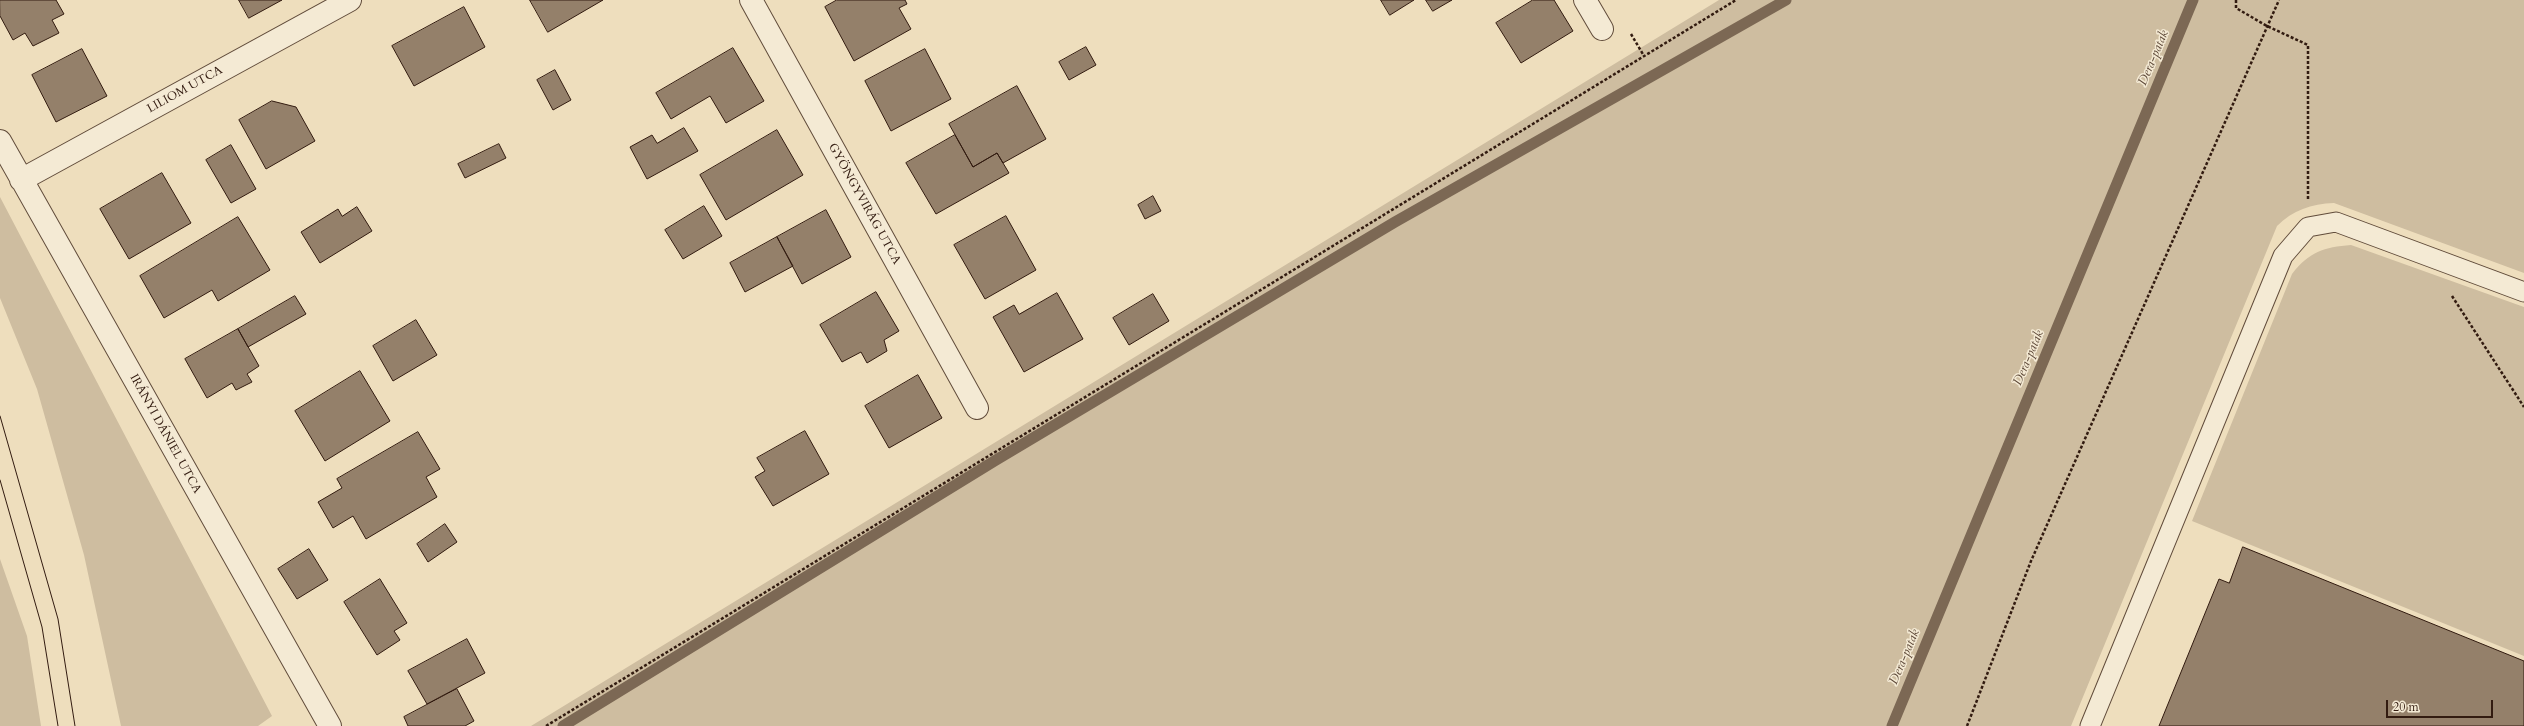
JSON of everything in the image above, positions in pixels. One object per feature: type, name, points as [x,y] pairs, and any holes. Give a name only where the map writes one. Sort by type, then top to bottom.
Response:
[{"type":"street","name":"LILIOM UTCA","points":[[21,180],[350,0]]},
{"type":"street","name":"GYÖNGYVIRÁG UTCA","points":[[751,0],[977,408]]},
{"type":"street","points":[[1586,0],[1602,29]]},
{"type":"street","name":"IRÁNYI DÁNIEL UTCA","points":[[0,141],[330,726]]},
{"type":"lane","points":[[2090,726],[2283,256],[2308,227],[2336,222],[2524,292]]},
{"type":"path","points":[[546,726],[1736,0]]},
{"type":"path","points":[[2236,0],[2236,8],[2267,26],[2308,44],[2308,227]]},
{"type":"path","points":[[1967,726],[2031,561],[2279,0]]},
{"type":"path","points":[[1629,30],[1644,56]]},
{"type":"path","points":[[2450,294],[2524,407]]},
{"type":"shaded area","points":[[1719,0],[2524,0],[2524,273],[2334,203],[2310,206],[2289,216],[2277,226],[2071,726],[531,726]]},
{"type":"shaded area","points":[[0,197],[272,716],[258,726],[121,726],[84,555],[37,389],[0,298]]},
{"type":"shaded area","points":[[2351,245],[2524,307],[2524,656],[2192,521],[2292,274],[2305,260],[2318,252],[2333,247]]},
{"type":"shaded area","points":[[0,559],[27,636],[41,726],[0,726]]},
{"type":"building","points":[[0,0],[56,0],[64,14],[52,20],[59,33],[33,46],[25,33],[13,40],[0,16]]},
{"type":"building","points":[[239,0],[282,0],[249,18]]},
{"type":"building","points":[[530,0],[603,0],[548,32]]},
{"type":"building","points":[[837,0],[905,0],[907,4],[899,8],[911,29],[854,61],[825,7]]},
{"type":"building","points":[[1381,0],[1414,0],[1390,15]]},
{"type":"building","points":[[1426,0],[1452,0],[1433,11]]},
{"type":"building","points":[[1533,0],[1554,0],[1573,31],[1521,63],[1496,23]]},
{"type":"building","points":[[464,7],[485,47],[414,86],[392,46]]},
{"type":"building","points":[[1086,47],[1096,65],[1069,80],[1059,62]]},
{"type":"building","points":[[733,48],[764,101],[726,123],[710,96],[671,119],[656,93]]},
{"type":"building","points":[[82,49],[107,96],[56,122],[32,75]]},
{"type":"building","points":[[925,49],[951,99],[891,131],[865,81]]},
{"type":"building","points":[[555,70],[571,100],[553,110],[537,80]]},
{"type":"building","points":[[1017,86],[1046,139],[1003,163],[997,153],[973,167],[949,124]]},
{"type":"building","points":[[272,101],[296,107],[315,141],[266,169],[239,120]]},
{"type":"building","points":[[684,128],[698,151],[647,179],[630,147],[652,135],[657,143]]},
{"type":"building","points":[[777,130],[803,175],[726,220],[700,175]]},
{"type":"building","points":[[955,135],[973,167],[997,153],[1009,173],[936,214],[906,163]]},
{"type":"building","points":[[499,144],[506,158],[465,178],[458,164]]},
{"type":"building","points":[[231,145],[256,189],[231,203],[206,160]]},
{"type":"building","points":[[162,173],[191,223],[129,259],[100,209]]},
{"type":"building","points":[[1153,196],[1161,211],[1145,219],[1138,205]]},
{"type":"building","points":[[704,206],[722,236],[683,259],[665,230]]},
{"type":"building","points":[[357,207],[372,231],[320,263],[301,232],[338,209],[342,216]]},
{"type":"building","points":[[826,210],[851,257],[802,284],[777,237]]},
{"type":"building","points":[[1006,216],[1036,270],[985,299],[954,245]]},
{"type":"building","points":[[238,217],[270,270],[218,301],[212,290],[164,318],[140,276]]},
{"type":"building","points":[[777,237],[793,266],[745,292],[730,263]]},
{"type":"building","points":[[876,292],[899,331],[884,340],[887,351],[867,363],[861,352],[842,362],[820,325]]},
{"type":"building","points":[[1057,293],[1083,339],[1024,372],[993,317],[1014,305],[1019,314]]},
{"type":"building","points":[[1153,294],[1169,321],[1129,345],[1113,318]]},
{"type":"building","points":[[295,296],[306,314],[248,347],[238,329]]},
{"type":"building","points":[[416,320],[437,355],[393,381],[373,346]]},
{"type":"building","points":[[238,329],[259,366],[247,374],[252,382],[236,390],[232,383],[207,398],[185,359]]},
{"type":"building","points":[[360,371],[390,421],[325,461],[295,411]]},
{"type":"building","points":[[918,375],[942,418],[889,448],[865,406]]},
{"type":"building","points":[[805,431],[829,474],[773,506],[755,477],[765,471],[757,458]]},
{"type":"building","points":[[418,432],[440,469],[426,477],[437,497],[366,539],[353,516],[333,528],[318,502],[342,488],[337,479]]},
{"type":"building","points":[[445,524],[457,542],[428,562],[417,544]]},
{"type":"building","points":[[2243,547],[2524,661],[2524,726],[2159,726],[2219,579],[2229,583]]},
{"type":"building","points":[[309,549],[328,580],[297,599],[278,569]]},
{"type":"building","points":[[380,579],[407,623],[394,631],[400,640],[377,655],[344,602]]},
{"type":"building","points":[[467,639],[485,673],[427,704],[408,671]]},
{"type":"building","points":[[457,689],[474,721],[465,726],[408,726],[404,717]]},
{"type":"waterway","points":[[563,726],[996,460],[1395,222],[1786,0]]},
{"type":"waterway","name":"Dera-patak","points":[[1892,726],[2193,0]]},
{"type":"tram line","points":[[0,416],[58,619],[75,726]]},
{"type":"tram line","points":[[0,480],[42,627],[58,726]]}]
